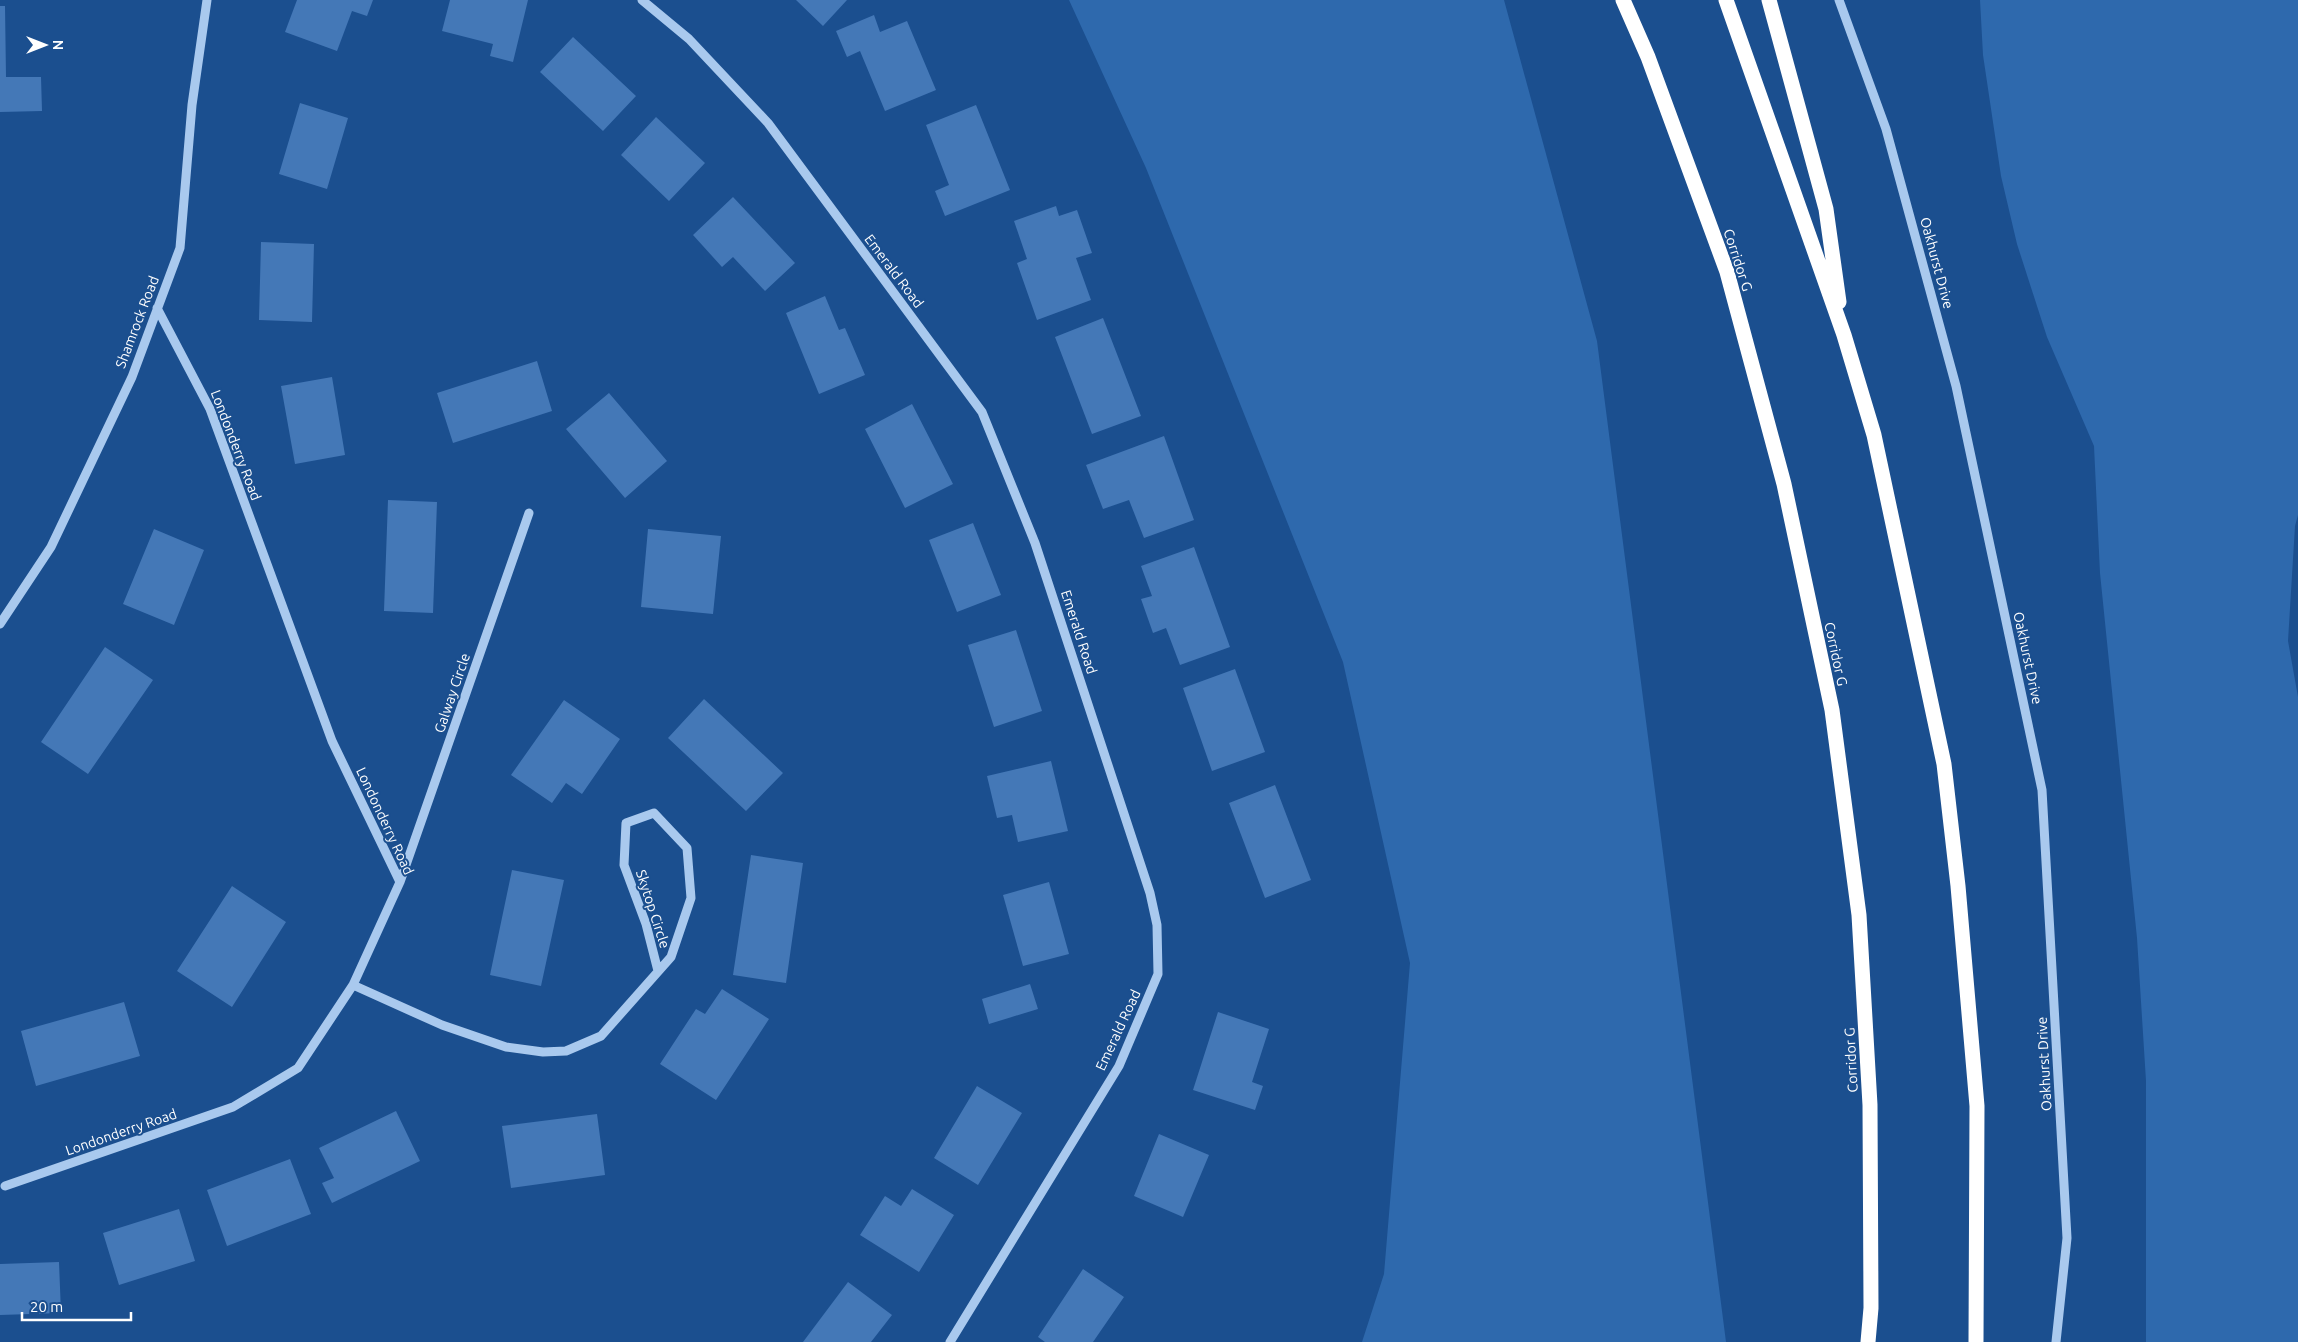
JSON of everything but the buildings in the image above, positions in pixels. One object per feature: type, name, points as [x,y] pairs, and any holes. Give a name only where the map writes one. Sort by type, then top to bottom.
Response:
[{"type":"highway","name":"Corridor G","points":[[1623,0],[1648,57],[1727,272],[1784,484],[1832,710],[1859,915],[1870,1105],[1871,1308],[1868,1342]]},
{"type":"highway","points":[[1726,0],[1844,335],[1874,435],[1944,764],[1958,886],[1977,1106],[1976,1342]]},
{"type":"highway","points":[[1769,0],[1826,209],[1844,335]]},
{"type":"street","name":"Shamrock Road","points":[[0,624],[51,547],[132,377],[180,248],[192,105],[207,0]]},
{"type":"street","name":"Emerald Road","points":[[642,0],[689,39],[768,123],[982,412],[1035,543],[1152,901],[1157,925],[1158,974],[1119,1066],[950,1342]]},
{"type":"street","name":"Oakhurst Drive","points":[[1839,0],[1886,129],[1956,386],[2042,790],[2067,1238],[2056,1342]]},
{"type":"street","name":"Londonderry Road","points":[[5,1186],[233,1107],[298,1068],[353,985],[400,882],[332,741],[210,410],[158,308]]},
{"type":"street","name":"Galway Circle","points":[[400,882],[529,513]]},
{"type":"street","name":"Skytop Circle","points":[[353,985],[442,1025],[506,1047],[543,1052],[566,1051],[601,1036],[671,957],[691,898],[687,848],[654,814],[626,824],[624,865],[646,924],[658,971]]},
{"type":"shaded area","points":[[1069,0],[1504,0],[1597,341],[1726,1342],[1362,1342],[1384,1274],[1410,963],[1343,662],[1146,168]]},
{"type":"shaded area","points":[[1980,0],[2298,0],[2298,515],[2295,526],[2288,641],[2298,697],[2298,1342],[2146,1342],[2146,1081],[2137,938],[2100,573],[2094,446],[2047,337],[2017,244],[2001,176],[1983,55]]}]
